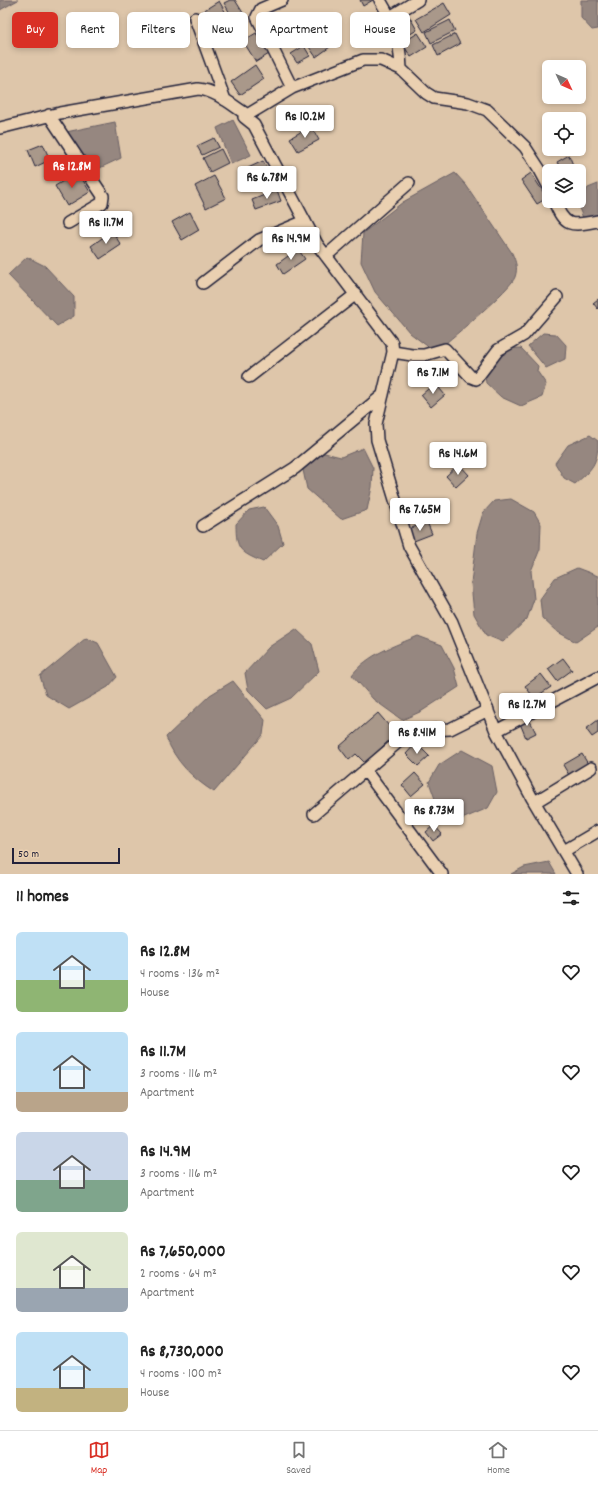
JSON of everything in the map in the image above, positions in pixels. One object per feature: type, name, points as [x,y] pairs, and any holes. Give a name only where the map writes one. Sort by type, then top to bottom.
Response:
[{"type":"street","points":[[282,0],[261,9],[257,17],[292,88]]},
{"type":"street","points":[[380,0],[387,12]]},
{"type":"street","points":[[398,12],[418,0]]},
{"type":"street","points":[[195,18],[225,100]]},
{"type":"street","points":[[400,48],[401,70]]},
{"type":"street","points":[[244,117],[292,88],[363,60],[380,60],[401,70],[426,93],[434,98],[468,103],[487,110],[525,147],[542,174]]},
{"type":"street","points":[[0,128],[49,116],[198,89],[208,90],[225,100],[246,114],[244,117]]},
{"type":"street","points":[[49,116],[103,196],[102,203],[68,223]]},
{"type":"street","points":[[244,117],[254,124],[317,244],[390,338],[393,352],[376,424],[377,440],[409,546],[452,622],[496,731],[535,802],[578,874]]},
{"type":"street","points":[[326,256],[409,183]]},
{"type":"street","points":[[557,208],[559,214],[566,222],[575,224],[598,221]]},
{"type":"street","points":[[203,283],[259,240],[305,221]]},
{"type":"street","points":[[249,376],[356,294]]},
{"type":"street","points":[[393,352],[424,355],[445,349],[471,377],[476,379],[498,350],[524,335],[557,297]]},
{"type":"street","points":[[203,526],[295,468],[383,395]]},
{"type":"street","points":[[496,731],[598,678]]},
{"type":"street","points":[[314,814],[411,731],[450,728],[488,710]]},
{"type":"street","points":[[535,802],[591,768]]},
{"type":"street","points":[[365,770],[442,874]]},
{"type":"street","points":[[564,851],[598,831]]},
{"type":"shaded area","points":[[0,0],[18,0],[0,10]]},
{"type":"shaded area","points":[[581,0],[598,0],[598,29],[592,30],[581,18]]},
{"type":"shaded area","points":[[233,120],[251,155],[231,164],[217,128]]},
{"type":"shaded area","points":[[115,122],[121,158],[89,173],[61,133]]},
{"type":"shaded area","points":[[455,173],[466,185],[512,253],[516,271],[515,277],[511,283],[493,302],[440,348],[431,349],[410,333],[375,292],[361,262],[363,233],[403,202]]},
{"type":"shaded area","points":[[598,184],[598,215],[584,220],[579,208],[586,208],[586,192],[588,188]]},
{"type":"shaded area","points":[[27,257],[45,266],[74,297],[74,316],[57,326],[8,275]]},
{"type":"shaded area","points":[[543,333],[556,334],[566,345],[565,359],[546,368],[528,346]]},
{"type":"shaded area","points":[[521,348],[538,366],[537,371],[546,384],[542,397],[521,406],[501,397],[486,383],[484,369],[500,349]]},
{"type":"shaded area","points":[[590,435],[598,441],[597,455],[590,470],[575,484],[564,478],[555,463],[568,445]]},
{"type":"shaded area","points":[[363,448],[373,468],[372,487],[367,510],[341,519],[307,489],[303,470],[316,451],[341,457]]},
{"type":"shaded area","points":[[511,499],[534,512],[541,524],[540,549],[531,571],[534,599],[527,619],[503,642],[486,635],[474,614],[471,583],[477,533],[483,513],[494,501]]},
{"type":"shaded area","points":[[264,507],[278,526],[283,543],[263,562],[249,556],[238,545],[236,524],[249,510]]},
{"type":"shaded area","points":[[577,568],[598,576],[598,627],[576,642],[556,631],[542,618],[540,599],[555,578]]},
{"type":"shaded area","points":[[296,629],[312,644],[319,671],[291,698],[267,709],[248,690],[245,673],[269,647]]},
{"type":"shaded area","points":[[418,636],[442,645],[454,668],[459,687],[422,711],[402,720],[373,699],[352,675],[366,661],[382,651]]},
{"type":"shaded area","points":[[86,638],[98,643],[117,677],[108,687],[69,709],[46,695],[40,676]]},
{"type":"shaded area","points":[[233,681],[265,720],[263,735],[214,792],[198,781],[185,768],[174,754],[166,737],[210,695]]},
{"type":"shaded area","points":[[462,750],[492,766],[497,792],[488,808],[462,819],[440,813],[429,782],[439,765]]},
{"type":"shaded area","points":[[549,862],[556,874],[511,874],[524,867]]},
{"type":"building","points":[[230,0],[235,0],[242,12],[229,12],[224,3]]},
{"type":"building","points":[[360,0],[373,0],[363,6]]},
{"type":"building","points":[[219,1],[225,12],[201,12]]},
{"type":"building","points":[[444,3],[451,15],[424,32],[416,19]]},
{"type":"building","points":[[410,18],[417,30],[410,34]]},
{"type":"building","points":[[450,20],[455,31],[431,43],[426,32]]},
{"type":"building","points":[[256,33],[256,48],[265,48],[269,54],[256,62],[247,48],[248,38]]},
{"type":"building","points":[[418,33],[427,47],[411,57],[405,48],[410,48],[410,38]]},
{"type":"building","points":[[455,34],[460,44],[438,56],[433,45]]},
{"type":"building","points":[[301,48],[305,48],[310,56],[297,63],[291,54]]},
{"type":"building","points":[[310,48],[329,48],[316,57]]},
{"type":"building","points":[[255,65],[264,79],[240,95],[231,82]]},
{"type":"building","points":[[311,126],[319,140],[298,151],[290,138]]},
{"type":"building","points":[[214,138],[219,147],[202,155],[197,146]]},
{"type":"building","points":[[43,144],[50,160],[35,167],[28,150]]},
{"type":"building","points":[[221,149],[228,163],[210,172],[203,158]]},
{"type":"building","points":[[569,156],[573,164],[558,164],[557,162]]},
{"type":"building","points":[[263,161],[268,170],[253,177],[248,168]]},
{"type":"building","points":[[78,172],[90,192],[67,206],[55,186]]},
{"type":"building","points":[[531,173],[542,190],[542,201],[537,204],[521,180]]},
{"type":"building","points":[[214,176],[226,198],[206,208],[195,186]]},
{"type":"building","points":[[277,190],[281,201],[256,210],[252,200]]},
{"type":"building","points":[[190,212],[199,230],[182,240],[172,222]]},
{"type":"building","points":[[112,231],[121,245],[100,259],[91,246]]},
{"type":"building","points":[[298,249],[305,259],[283,274],[277,264]]},
{"type":"building","points":[[598,299],[598,309],[593,303]]},
{"type":"building","points":[[435,383],[445,395],[431,407],[421,395]]},
{"type":"building","points":[[459,464],[469,475],[456,487],[446,476]]},
{"type":"building","points":[[427,522],[432,534],[414,541],[409,529]]},
{"type":"building","points":[[563,658],[572,670],[557,681],[548,669]]},
{"type":"building","points":[[541,674],[551,687],[534,698],[525,686]]},
{"type":"building","points":[[378,713],[396,734],[365,763],[356,754],[349,760],[339,747]]},
{"type":"building","points":[[528,717],[536,733],[526,738],[519,721]]},
{"type":"building","points":[[598,720],[598,733],[592,737],[586,729]]},
{"type":"building","points":[[416,743],[429,756],[418,766],[406,754]]},
{"type":"building","points":[[582,754],[588,764],[569,775],[563,765]]},
{"type":"building","points":[[415,773],[425,784],[411,796],[402,785]]},
{"type":"building","points":[[434,825],[442,834],[433,841],[426,832]]}]
